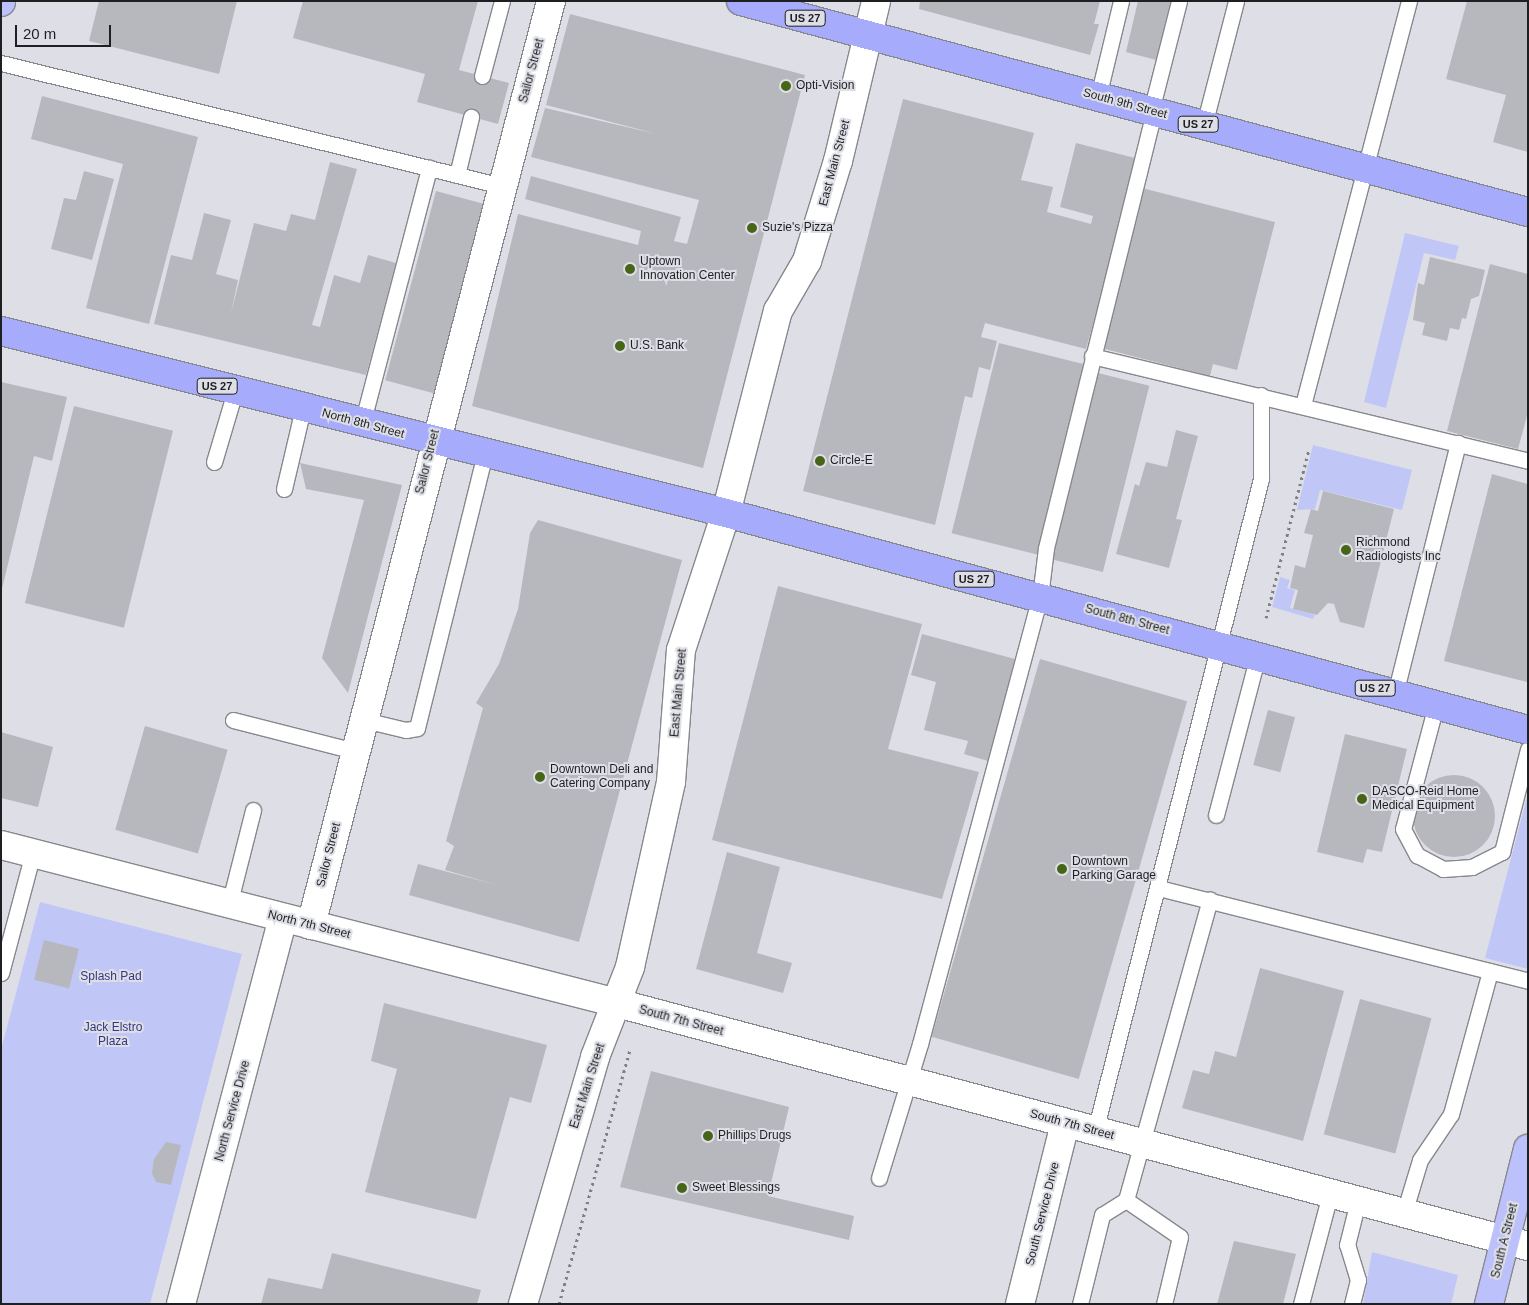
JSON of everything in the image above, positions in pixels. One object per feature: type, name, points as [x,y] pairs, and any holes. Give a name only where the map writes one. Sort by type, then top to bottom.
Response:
[{"type":"highway","name":"US 27","points":[[741,1],[868,35]]},
{"type":"highway","name":"South 9th Street","points":[[868,35],[1528,212]]},
{"type":"highway","name":"North 8th Street","points":[[1,331],[362,424],[726,514]]},
{"type":"highway","name":"South 8th Street","points":[[726,514],[1222,646],[1528,730]]},
{"type":"main road","name":"South A Street","points":[[1489,1304],[1516,1244],[1528,1149]]},
{"type":"street","name":"Sailor Street","points":[[311,925],[434,442],[551,1]]},
{"type":"street","name":"East Main Street","points":[[523,1304],[595,1057],[617,1003],[632,958],[671,782],[681,650],[726,514],[778,311],[807,261],[838,160],[876,1]]},
{"type":"street","name":"North 7th Street","points":[[1,845],[283,919],[617,1003]]},
{"type":"street","name":"North Service Drive","points":[[181,1304],[283,919]]},
{"type":"street","name":"South 7th Street","points":[[617,1003],[1516,1244]]},
{"type":"street","name":"South Service Drive","points":[[1020,1304],[1065,1124]]},
{"type":"lane","points":[[482,76],[502,1]]},
{"type":"lane","points":[[1098,97],[1121,1]]},
{"type":"lane","points":[[879,1178],[909,1081],[1040,597],[1046,548],[1179,1]]},
{"type":"lane","points":[[1204,125],[1236,1]]},
{"type":"lane","points":[[1303,405],[1408,1]]},
{"type":"lane","points":[[1,63],[502,186]]},
{"type":"lane","points":[[457,175],[471,117]]},
{"type":"lane","points":[[362,424],[429,168]]},
{"type":"lane","points":[[1092,356],[1303,405],[1528,461]]},
{"type":"lane","points":[[214,462],[235,391]]},
{"type":"lane","points":[[1095,1131],[1222,646],[1261,479],[1261,395]]},
{"type":"lane","points":[[284,489],[303,408]]},
{"type":"lane","points":[[1395,694],[1458,443]]},
{"type":"lane","points":[[364,720],[406,730],[417,728],[485,454]]},
{"type":"lane","points":[[1216,815],[1258,656]]},
{"type":"lane","points":[[1436,704],[1403,829],[1417,855],[1443,869],[1472,867],[1502,852],[1528,749]]},
{"type":"lane","points":[[233,720],[355,751]]},
{"type":"lane","points":[[229,905],[253,810]]},
{"type":"lane","points":[[1,973],[5,946],[32,853]]},
{"type":"lane","points":[[1159,888],[1528,981]]},
{"type":"lane","points":[[1080,1304],[1102,1215],[1126,1200],[1210,900]]},
{"type":"lane","points":[[1404,1214],[1420,1160],[1451,1114],[1490,971]]},
{"type":"lane","points":[[1301,1304],[1330,1194]]},
{"type":"lane","points":[[1126,1200],[1180,1237],[1164,1304]]},
{"type":"lane","points":[[1352,1304],[1358,1280],[1347,1245],[1358,1201]]},
{"type":"path","points":[[1266,618],[1309,449]]},
{"type":"path","points":[[559,1304],[632,1055]]},
{"type":"green space","points":[[1405,233],[1459,246],[1455,260],[1424,253],[1386,408],[1364,402]]},
{"type":"green space","points":[[1313,445],[1412,470],[1402,510],[1320,490],[1315,509],[1297,510]]},
{"type":"green space","points":[[1280,577],[1290,580],[1287,588],[1295,590],[1290,608],[1315,615],[1313,619],[1272,607]]},
{"type":"green space","points":[[1528,793],[1528,969],[1485,958]]},
{"type":"green space","name":"Jack Elstro Plaza","points":[[40,902],[242,954],[150,1304],[1,1303],[1,1050]]},
{"type":"green space","points":[[1372,1252],[1458,1275],[1451,1304],[1363,1304]]},
{"type":"building","points":[[99,1],[237,1],[219,74],[89,41]]},
{"type":"building","points":[[303,1],[478,1],[459,70],[509,83],[498,124],[417,102],[425,74],[293,38]]},
{"type":"building","points":[[920,1],[1100,1],[1094,24],[1099,24],[1090,55],[919,9]]},
{"type":"building","points":[[1138,1],[1171,1],[1156,60],[1126,52]]},
{"type":"building","points":[[1467,1],[1528,1],[1528,152],[1493,142],[1506,95],[1446,79]]},
{"type":"building","points":[[570,14],[805,75],[703,468],[472,406],[518,214],[638,245],[641,231],[525,199],[531,176],[681,217],[674,241],[687,244],[699,200],[531,157],[545,108],[657,134],[546,105]]},
{"type":"building","points":[[42,96],[198,137],[149,324],[86,308],[123,164],[31,139]]},
{"type":"building","points":[[903,99],[1034,133],[1021,180],[1053,187],[1047,212],[1091,224],[1093,216],[1060,207],[1076,143],[1139,159],[1086,349],[985,323],[981,337],[997,341],[990,370],[979,367],[972,398],[965,396],[935,525],[803,491]]},
{"type":"building","points":[[330,162],[357,169],[312,325],[320,327],[334,275],[360,283],[368,255],[396,263],[366,375],[154,324],[171,255],[192,260],[204,213],[231,220],[216,274],[238,280],[231,313],[254,223],[286,231],[291,214],[315,220]]},
{"type":"building","points":[[84,171],[114,179],[92,260],[51,249],[64,198],[76,200]]},
{"type":"building","points":[[1142,188],[1275,222],[1237,370],[1213,364],[1210,376],[1101,348]]},
{"type":"building","points":[[436,191],[488,205],[437,394],[385,380]]},
{"type":"building","points":[[1430,257],[1485,270],[1479,296],[1471,299],[1466,319],[1462,318],[1459,330],[1450,328],[1447,341],[1422,335],[1425,323],[1413,320],[1418,283],[1424,285]]},
{"type":"building","points":[[1490,264],[1528,274],[1528,412],[1518,449],[1447,431]]},
{"type":"building","points":[[999,343],[1084,364],[1037,554],[952,533]]},
{"type":"building","points":[[1094,372],[1149,386],[1103,572],[1048,558]]},
{"type":"building","points":[[1,382],[67,397],[52,461],[34,456],[2,589]]},
{"type":"building","points":[[74,406],[173,431],[124,628],[25,603]]},
{"type":"building","points":[[1176,430],[1198,436],[1176,519],[1182,520],[1169,568],[1116,554],[1135,484],[1139,486],[1146,462],[1167,467]]},
{"type":"building","points":[[300,463],[402,485],[348,693],[322,658],[364,500],[306,489]]},
{"type":"building","points":[[1492,474],[1528,484],[1527,682],[1444,661]]},
{"type":"building","name":"Richmond Radiologists Inc","points":[[1323,491],[1394,509],[1364,628],[1340,622],[1334,604],[1328,603],[1317,615],[1293,609],[1298,590],[1290,588],[1295,565],[1305,568],[1313,535],[1304,533],[1311,509],[1318,511]]},
{"type":"building","points":[[538,520],[682,560],[579,942],[409,895],[418,864],[497,885],[445,870],[454,846],[446,841],[483,708],[476,703],[499,664],[518,609],[530,533]]},
{"type":"building","points":[[778,586],[922,624],[888,749],[979,772],[942,899],[712,840]]},
{"type":"building","points":[[922,634],[1015,659],[988,761],[964,754],[968,741],[924,730],[936,682],[911,675]]},
{"type":"building","name":"Downtown Parking Garage","points":[[1040,659],[1187,701],[1079,1079],[932,1037]]},
{"type":"building","points":[[1268,710],[1295,717],[1280,772],[1253,765]]},
{"type":"building","points":[[145,726],[228,750],[198,854],[115,830]]},
{"type":"building","points":[[1,732],[53,747],[38,807],[1,798]]},
{"type":"building","name":"DASCO-Reid Home Medical Equipment","points":[[1345,734],[1407,749],[1382,852],[1367,849],[1363,863],[1317,852]]},
{"type":"building","points":[[1454,775],[1470,778],[1483,787],[1492,800],[1495,816],[1492,832],[1483,845],[1470,854],[1454,857],[1438,854],[1425,845],[1416,832],[1413,816],[1416,800],[1425,787],[1438,778]]},
{"type":"building","points":[[727,852],[780,867],[757,953],[792,963],[783,993],[696,969]]},
{"type":"building","points":[[44,940],[79,949],[69,988],[34,980]]},
{"type":"building","points":[[1260,968],[1344,991],[1303,1141],[1182,1108],[1193,1070],[1209,1074],[1215,1051],[1236,1057]]},
{"type":"building","points":[[1360,999],[1431,1018],[1395,1153],[1324,1134]]},
{"type":"building","points":[[384,1003],[547,1045],[531,1103],[510,1097],[476,1219],[365,1192],[397,1069],[371,1061]]},
{"type":"building","name":"Phillips Drugs","points":[[651,1071],[789,1107],[768,1196],[854,1216],[849,1240],[620,1187]]},
{"type":"building","points":[[166,1142],[181,1145],[171,1185],[156,1182],[152,1173],[154,1159]]},
{"type":"building","points":[[1234,1241],[1296,1254],[1283,1304],[1217,1304]]},
{"type":"building","points":[[332,1253],[481,1290],[477,1304],[261,1304],[268,1278],[322,1289]]},
{"type":"place","name":"Opti-Vision","points":[[786,86]]},
{"type":"place","name":"Suzie's Pizza","points":[[752,228]]},
{"type":"place","name":"Uptown Innovation Center","points":[[630,269]]},
{"type":"place","name":"U.S. Bank","points":[[620,346]]},
{"type":"place","name":"Circle-E","points":[[820,461]]},
{"type":"place","name":"Richmond Radiologists Inc","points":[[1346,550]]},
{"type":"place","name":"Downtown Deli and Catering Company","points":[[540,777]]},
{"type":"place","name":"DASCO-Reid Home Medical Equipment","points":[[1362,799]]},
{"type":"place","name":"Downtown Parking Garage","points":[[1062,869]]},
{"type":"place","name":"Phillips Drugs","points":[[708,1136]]},
{"type":"place","name":"Sweet Blessings","points":[[682,1188]]},
{"type":"park label","name":"Splash Pad","points":[[111,977]]}]
